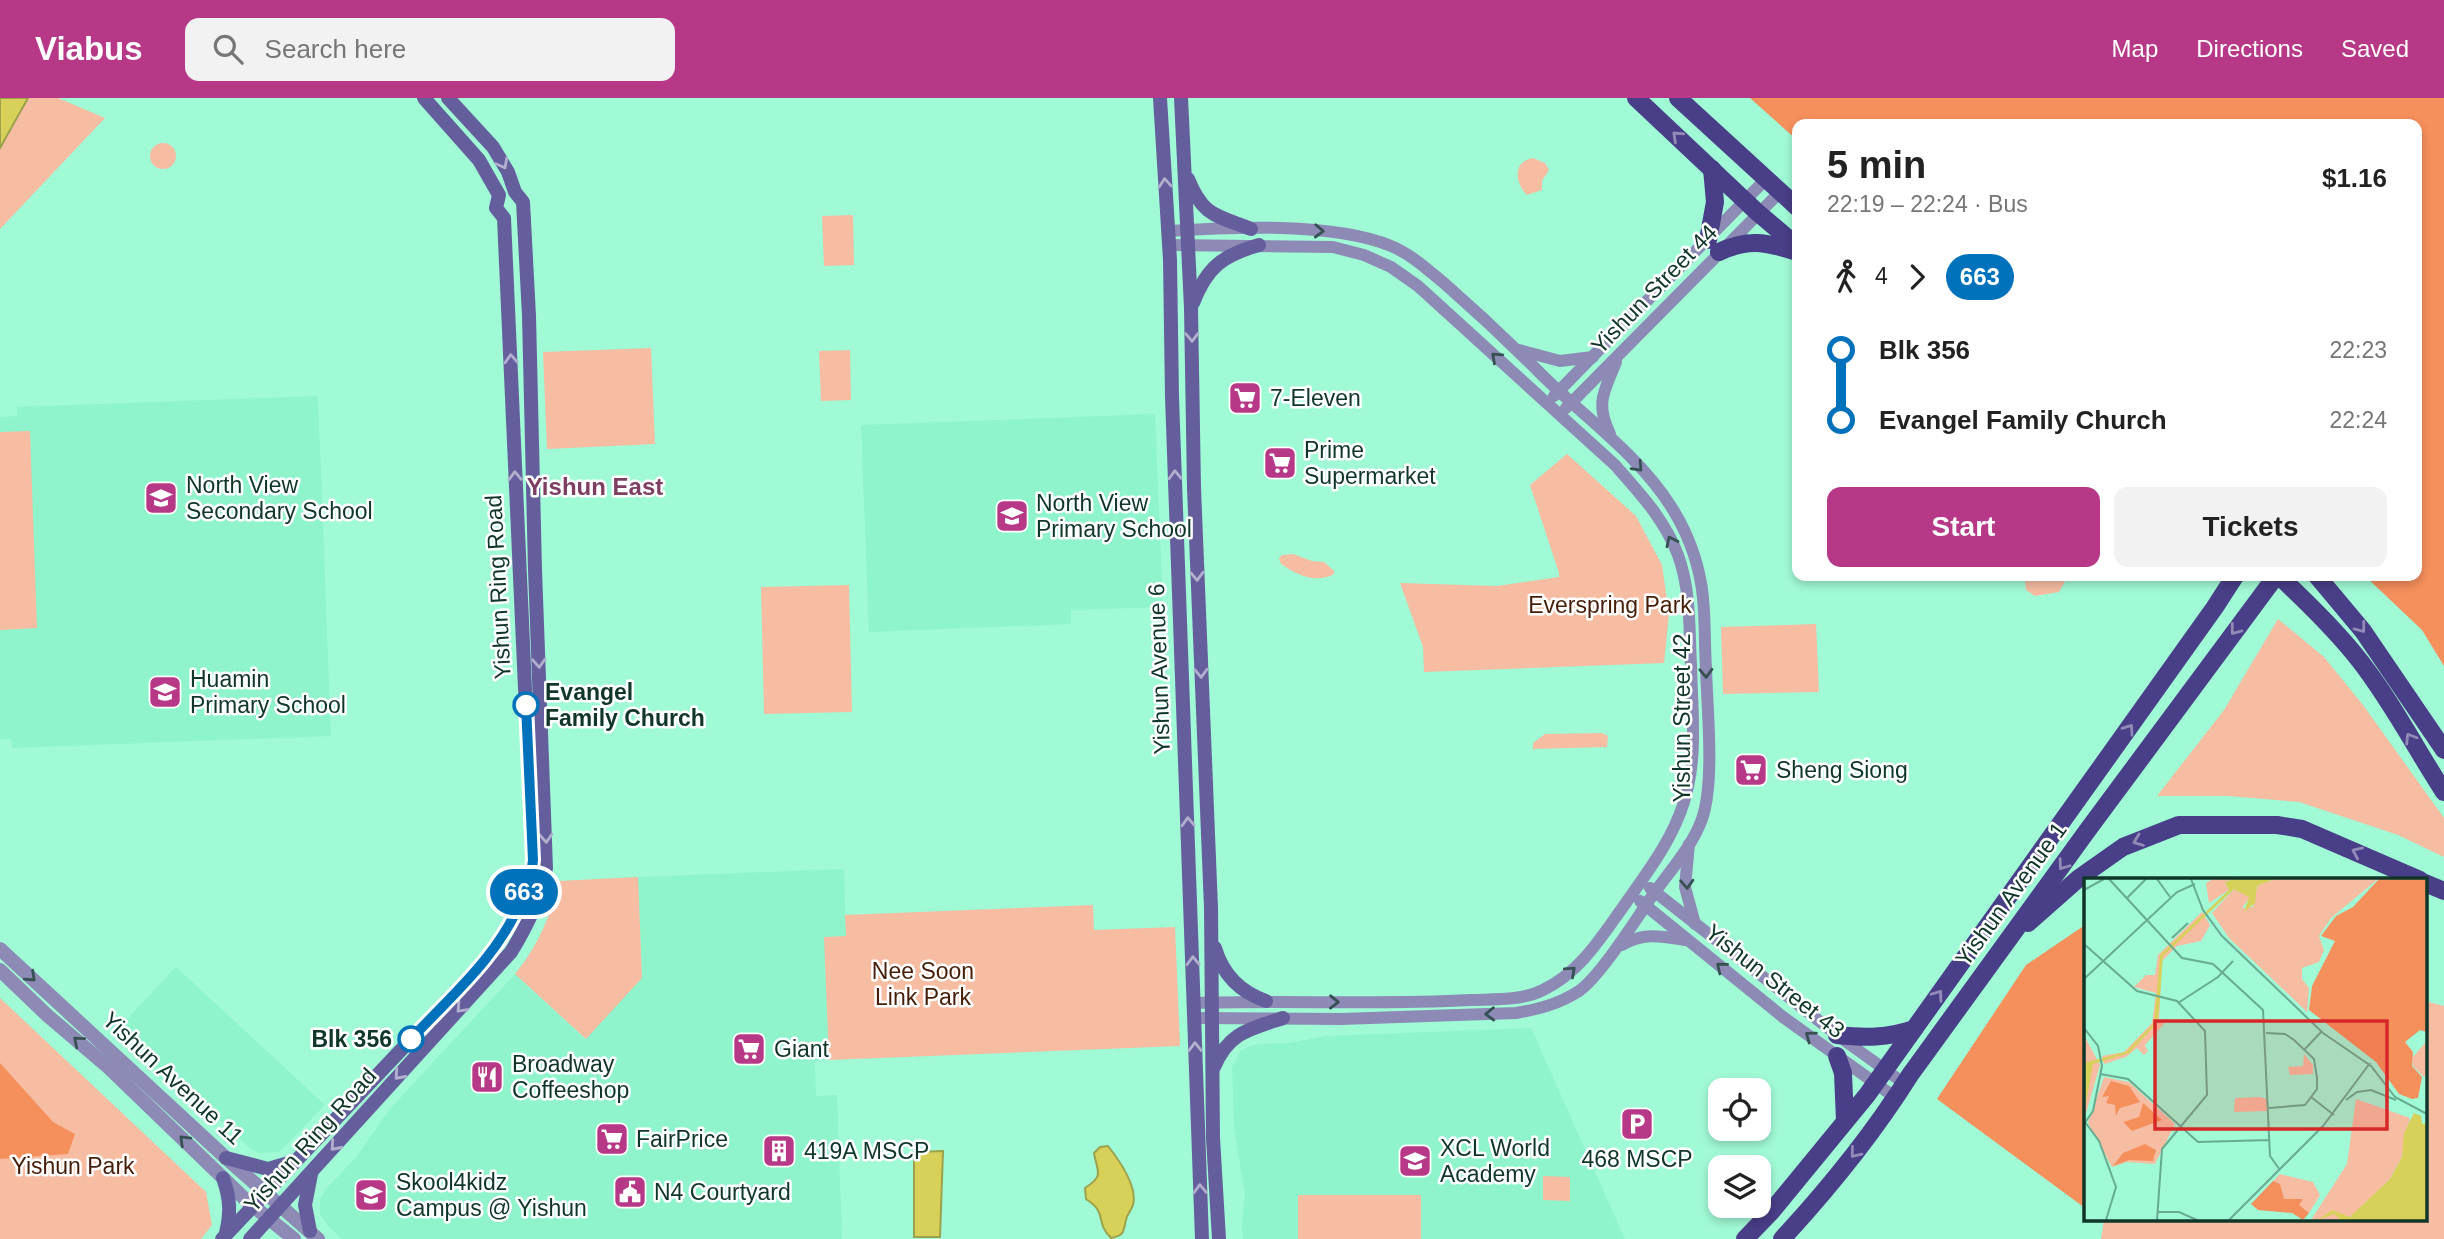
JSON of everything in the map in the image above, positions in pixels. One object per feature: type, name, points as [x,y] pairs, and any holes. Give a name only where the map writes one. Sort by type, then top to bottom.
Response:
[{"type":"main road","name":"Yishun Ring Road","points":[[250,1239],[495,970],[517,942],[543,885],[547,851],[530,625],[517,544],[504,218],[496,208],[499,195],[479,160],[424,98]]},
{"type":"main road","name":"Yishun Ring Road","points":[[224,1237],[498,945],[515,914],[533,860],[530,329],[523,202],[515,192],[493,147],[449,98]]},
{"type":"main road","name":"Yishun Avenue 6","points":[[1160,98],[1168,238],[1202,1239]]},
{"type":"main road","name":"Yishun Avenue 6","points":[[1181,98],[1209,831],[1212,1072],[1219,1239]]},
{"type":"main road","points":[[1636,98],[1792,242]]},
{"type":"main road","points":[[1678,98],[1792,203]]},
{"type":"main road","points":[[1184,167],[1196,199],[1206,211],[1251,229]]},
{"type":"main road","points":[[1712,169],[1715,202],[1713,246],[1758,242],[1792,251]]},
{"type":"main road","points":[[499,195],[507,191],[515,192]]},
{"type":"main road","points":[[504,218],[515,217],[522,211]]},
{"type":"main road","points":[[1191,308],[1201,282],[1221,260],[1235,252],[1259,245]]},
{"type":"main road","points":[[2215,607],[2219,581]]},
{"type":"main road","name":"Yishun Avenue 1","points":[[1745,1239],[1771,1212],[1880,1077],[2232,581]]},
{"type":"main road","name":"Yishun Avenue 1","points":[[1782,1239],[1809,1210],[1887,1112],[2010,937],[2274,581]]},
{"type":"main road","name":"Yishun Avenue 1","points":[[2283,581],[2338,634],[2360,660],[2444,792]]},
{"type":"main road","points":[[2321,581],[2363,631],[2444,750]]},
{"type":"main road","points":[[2010,937],[2080,878],[2123,847],[2179,825],[2277,825],[2302,829],[2415,878]]},
{"type":"main road","points":[[1191,873],[1202,864],[1202,844],[1209,831]]},
{"type":"main road","points":[[2426,883],[2444,891]]},
{"type":"main road","points":[[1210,933],[1218,961],[1229,976],[1246,994],[1266,1001]]},
{"type":"main road","points":[[1212,1072],[1233,1037],[1283,1018]]},
{"type":"main road","points":[[1837,1035],[1879,1038],[1893,1037],[1914,1030]]},
{"type":"main road","points":[[1837,1056],[1843,1073],[1845,1121]]},
{"type":"main road","points":[[226,1158],[268,1169],[282,1167],[298,1159]]},
{"type":"main road","points":[[311,1173],[305,1205],[314,1235]]},
{"type":"main road","points":[[223,1178],[231,1209],[224,1237]]},
{"type":"street","name":"Yishun Street 44","points":[[1559,416],[1619,356],[1713,246],[1751,206],[1766,179]]},
{"type":"street","name":"Yishun Street 44","points":[[1751,206],[1780,192]]},
{"type":"street","name":"Yishun Street 42","points":[[1168,238],[1251,229],[1343,232],[1393,247],[1418,261],[1612,439],[1659,489],[1690,542],[1701,584],[1708,790],[1702,818],[1689,844],[1615,949],[1581,989],[1543,1008],[1516,1013],[1341,1019],[1283,1018],[1212,1010]]},
{"type":"street","name":"Yishun Street 42","points":[[1187,237],[1259,245],[1333,247],[1364,255],[1391,267],[1418,286],[1615,465],[1640,492],[1664,526],[1678,554],[1685,579],[1689,606],[1694,751],[1684,805],[1642,881],[1593,949],[1568,975],[1541,991],[1510,999],[1437,1002],[1266,1001],[1195,1011]]},
{"type":"street","name":"Yishun Street 44","points":[[1546,404],[1713,246]]},
{"type":"street","points":[[1516,349],[1560,361],[1593,357]]},
{"type":"street","points":[[1612,439],[1601,411],[1601,401],[1619,356]]},
{"type":"street","points":[[1689,844],[1685,887],[1695,924]]},
{"type":"street","name":"Yishun Street 43","points":[[1642,881],[1837,1035],[1880,1077]]},
{"type":"street","name":"Yishun Street 43","points":[[1632,894],[1783,1017],[1837,1056],[1880,1077],[1900,1091]]},
{"type":"street","points":[[1615,949],[1633,938],[1652,935],[1689,940]]},
{"type":"street","name":"Yishun Avenue 11","points":[[0,949],[226,1158],[314,1235]]},
{"type":"street","name":"Yishun Avenue 11","points":[[0,970],[48,1016],[108,1067],[223,1178],[294,1239]]},
{"type":"street","points":[[108,1067],[107,1057],[110,1051]]},
{"type":"street","points":[[204,1159],[208,1153],[208,1140]]},
{"type":"shaded area","points":[[0,98],[28,98],[0,148]]},
{"type":"shaded area","points":[[1750,98],[2444,98],[2444,666],[2422,630],[2370,581],[2422,581],[2422,119],[1792,119],[1792,136]]},
{"type":"shaded area","name":"North View Secondary School","points":[[318,396],[331,736],[12,748],[11,739],[0,739],[0,417],[17,416],[17,407]]},
{"type":"shaded area","name":"North View Primary School","points":[[1155,414],[1163,607],[1071,610],[1071,624],[869,632],[861,425]]},
{"type":"shaded area","points":[[844,869],[846,936],[825,937],[829,1060],[815,1061],[816,1096],[837,1095],[842,1239],[342,1239],[328,1226],[320,1214],[320,1200],[325,1190],[357,1156],[389,1110],[515,974],[585,1039],[642,978],[638,877]]},
{"type":"shaded area","points":[[2084,926],[2084,1207],[1937,1099],[2026,965]]},
{"type":"shaded area","points":[[176,967],[325,1105],[279,1152],[259,1153],[250,1148],[223,1123],[167,1080],[115,1032]]},
{"type":"shaded area","name":"XCL World Academy","points":[[1531,1028],[1625,1239],[1243,1239],[1245,1194],[1234,1128],[1232,1067],[1241,1050],[1257,1044],[1290,1043],[1325,1036]]},
{"type":"shaded area","points":[[0,1063],[53,1122],[75,1134],[68,1154],[0,1159]]},
{"type":"shaded area","points":[[1108,1146],[1130,1182],[1134,1198],[1123,1232],[1111,1238],[1103,1227],[1100,1213],[1086,1199],[1085,1188],[1095,1180],[1098,1173],[1094,1153],[1100,1147]]},
{"type":"shaded area","points":[[943,1151],[940,1237],[914,1237],[914,1152]]},
{"type":"green space","points":[[0,98],[58,98],[105,118],[0,229]]},
{"type":"green space","points":[[163,143],[172,147],[176,156],[172,165],[163,169],[154,165],[150,156],[154,147]]},
{"type":"green space","points":[[1533,158],[1545,163],[1549,170],[1542,181],[1542,190],[1527,195],[1520,185],[1518,174],[1522,164]]},
{"type":"green space","points":[[853,215],[854,265],[824,266],[822,216]]},
{"type":"green space","points":[[651,348],[655,444],[547,449],[543,352]]},
{"type":"green space","points":[[850,350],[851,400],[821,401],[819,351]]},
{"type":"green space","points":[[30,431],[37,628],[0,630],[0,432]]},
{"type":"green space","name":"Everspring Park","points":[[1567,454],[1636,516],[1662,565],[1669,614],[1664,663],[1424,672],[1423,647],[1400,583],[1497,586],[1559,577],[1530,485]]},
{"type":"green space","points":[[1293,554],[1324,562],[1334,574],[1314,578],[1294,572],[1281,564],[1279,558]]},
{"type":"green space","points":[[2025,581],[2065,581],[2059,592],[2035,596],[2026,590]]},
{"type":"green space","points":[[849,585],[852,712],[764,714],[761,587]]},
{"type":"green space","points":[[2278,619],[2324,657],[2363,705],[2444,818],[2444,857],[2398,835],[2299,802],[2228,796],[2157,796],[2224,710]]},
{"type":"green space","points":[[1816,624],[1819,692],[1723,694],[1721,627]]},
{"type":"green space","points":[[1602,733],[1608,736],[1607,747],[1533,749],[1533,743],[1545,734]]},
{"type":"green space","points":[[638,877],[642,978],[586,1039],[515,974],[542,930],[558,881]]},
{"type":"green space","name":"Nee Soon Link Park","points":[[1093,905],[1094,930],[1175,927],[1180,1046],[829,1060],[824,937],[846,936],[845,915]]},
{"type":"green space","name":"Yishun Park","points":[[0,998],[206,1192],[212,1225],[201,1239],[0,1239]]},
{"type":"green space","points":[[2426,1001],[2444,1006],[2444,1239],[2101,1239],[2104,1222],[2426,1222]]},
{"type":"green space","points":[[1543,1176],[1570,1177],[1570,1201],[1543,1200]]},
{"type":"green space","points":[[1298,1195],[1421,1195],[1421,1239],[1298,1239]]},
{"type":"bus line","name":"663","points":[[411,1039],[498,945],[528,883],[533,860],[526,705]]},
{"type":"place","name":"7-Eleven","points":[[1245,398]]},
{"type":"place","name":"Prime Supermarket","points":[[1280,463]]},
{"type":"place","name":"North View Secondary School","points":[[161,498]]},
{"type":"place","name":"North View Primary School","points":[[1012,516]]},
{"type":"place","name":"Huamin Primary School","points":[[165,692]]},
{"type":"place","name":"Evangel Family Church","points":[[526,705]]},
{"type":"place","name":"Sheng Siong","points":[[1751,770]]},
{"type":"place","name":"Blk 356","points":[[411,1039]]},
{"type":"place","name":"Giant","points":[[749,1049]]},
{"type":"place","name":"Broadway Coffeeshop","points":[[487,1077]]},
{"type":"place","name":"468 MSCP","points":[[1637,1124]]},
{"type":"place","name":"FairPrice","points":[[612,1139]]},
{"type":"place","name":"419A MSCP","points":[[779,1151]]},
{"type":"place","name":"XCL World Academy","points":[[1415,1161]]},
{"type":"place","name":"N4 Courtyard","points":[[630,1192]]},
{"type":"place","name":"Skool4kidz Campus @ Yishun","points":[[371,1195]]},
{"type":"district","name":"Yishun East","points":[[595,486]]}]
